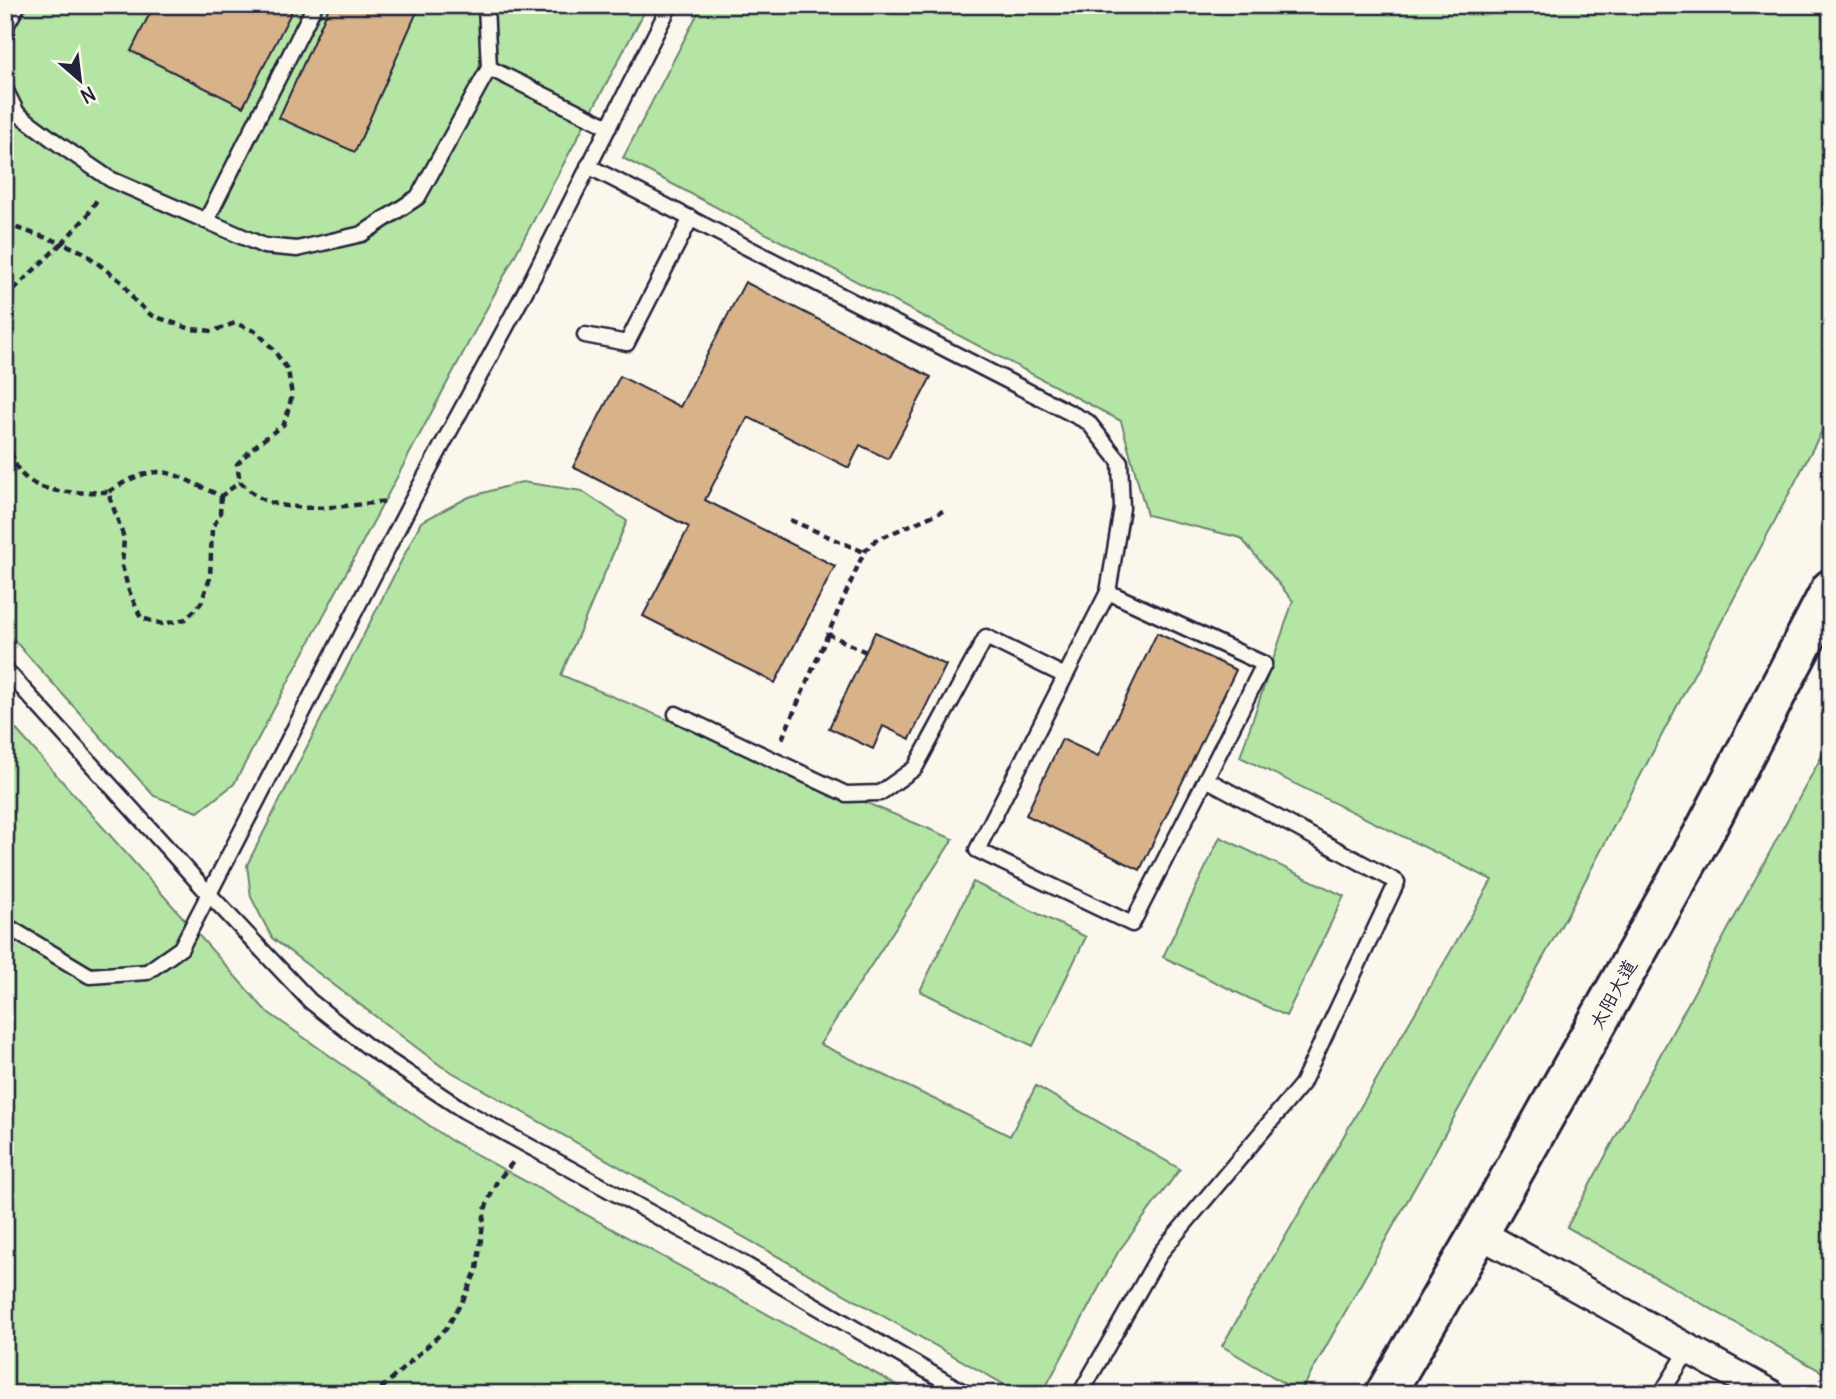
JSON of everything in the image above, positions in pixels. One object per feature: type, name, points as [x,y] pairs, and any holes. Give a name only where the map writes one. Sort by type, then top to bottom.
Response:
[{"type":"main road","name":"太阳大道","points":[[1385,1394],[1479,1233],[1702,836],[1831,589]]},
{"type":"street","points":[[1479,1233],[1770,1394]]},
{"type":"lane","points":[[5,36],[7,24],[18,5]]},
{"type":"lane","points":[[206,221],[315,5]]},
{"type":"lane","points":[[5,89],[17,113],[110,179],[264,246],[297,249],[362,234],[418,197],[489,68],[486,5]]},
{"type":"lane","points":[[5,925],[90,976],[147,972],[181,948],[413,499],[533,277],[670,5]]},
{"type":"lane","points":[[489,68],[609,127]]},
{"type":"lane","points":[[588,166],[1088,422],[1120,461],[1122,508],[1108,592],[977,850],[1132,924],[1264,664],[1108,592]]},
{"type":"lane","points":[[585,335],[626,343],[691,218]]},
{"type":"lane","points":[[676,715],[846,794],[880,793],[915,768],[986,637],[1065,676]]},
{"type":"lane","points":[[5,669],[310,1001],[367,1046],[463,1110],[744,1264],[967,1394]]},
{"type":"lane","points":[[1080,1394],[1161,1252],[1302,1084],[1396,882],[1206,779]]},
{"type":"lane","points":[[1661,1394],[1689,1349]]},
{"type":"path","points":[[5,298],[88,216],[110,179]]},
{"type":"path","points":[[5,225],[83,252],[123,283],[134,300],[150,315],[191,329],[213,331],[235,323],[257,332],[288,370],[292,396],[284,424],[237,464],[240,482],[262,499],[293,506],[322,508],[413,499]]},
{"type":"path","points":[[5,429],[19,471],[36,484],[51,490],[108,492],[136,476],[158,470],[177,475],[221,496]]},
{"type":"path","points":[[221,496],[240,482]]},
{"type":"path","points":[[108,492],[124,538],[122,566],[129,591],[141,618],[163,624],[186,619],[201,603],[210,578],[212,529],[220,514],[221,496]]},
{"type":"path","points":[[773,760],[863,552],[876,540],[943,511]]},
{"type":"path","points":[[790,520],[863,552]]},
{"type":"path","points":[[828,634],[866,652]]},
{"type":"path","points":[[370,1394],[384,1386],[446,1329],[477,1269],[485,1209],[496,1183],[526,1145]]},
{"type":"path","points":[[548,1394],[566,1394]]},
{"type":"green space","points":[[5,5],[648,5],[234,784],[198,812],[154,796],[5,630]]},
{"type":"green space","points":[[702,5],[1831,5],[1831,414],[1567,915],[1300,1393],[1222,1346],[1492,880],[1240,757],[1293,601],[1241,538],[1147,515],[1121,421],[623,158]]},
{"type":"green space","points":[[522,482],[582,491],[627,521],[561,675],[953,839],[820,1044],[1010,1136],[1036,1086],[1180,1169],[1118,1252],[1042,1394],[1021,1394],[441,1066],[272,938],[251,897],[247,865],[421,522],[469,497]]},
{"type":"green space","points":[[5,717],[266,1011],[450,1140],[913,1394],[5,1394]]},
{"type":"green space","points":[[1831,739],[1831,1377],[1567,1227]]},
{"type":"green space","points":[[1220,837],[1344,896],[1286,1016],[1163,957]]},
{"type":"green space","points":[[973,882],[1086,937],[1033,1046],[920,991]]},
{"type":"building","points":[[154,5],[295,5],[243,107],[131,51]]},
{"type":"building","points":[[330,5],[420,5],[355,152],[279,118]]},
{"type":"building","points":[[745,282],[931,377],[888,459],[860,445],[849,468],[748,417],[705,500],[835,566],[775,683],[643,616],[689,527],[573,467],[620,376],[680,407]]},
{"type":"building","points":[[875,632],[946,665],[910,739],[883,726],[873,749],[829,728]]},
{"type":"building","points":[[1157,633],[1236,670],[1140,870],[1026,815],[1062,739],[1098,756]]}]
